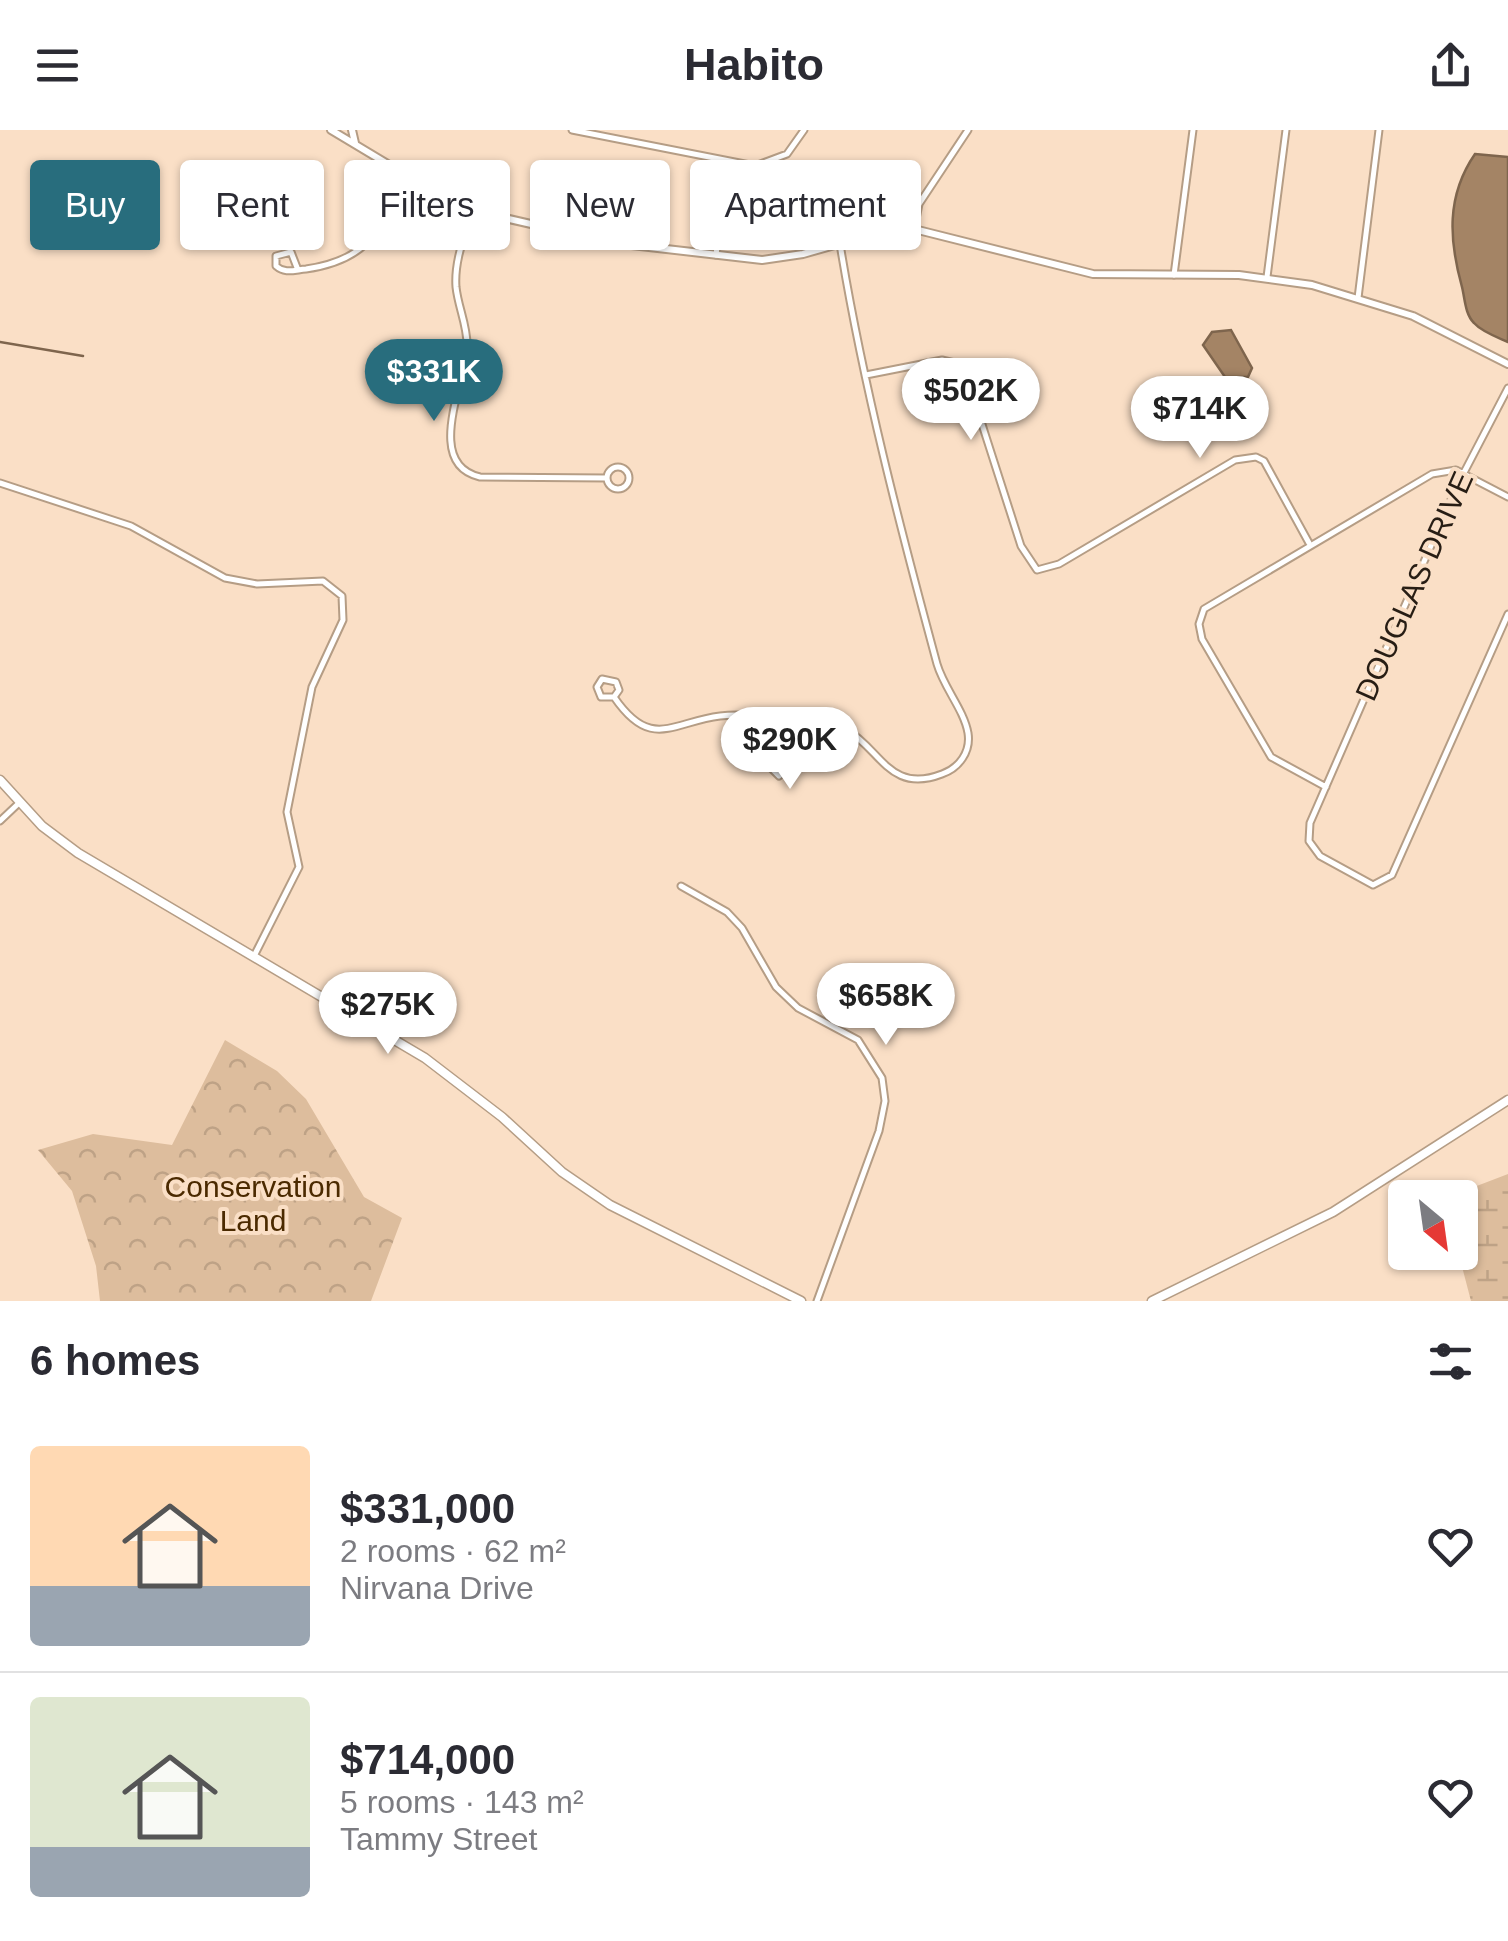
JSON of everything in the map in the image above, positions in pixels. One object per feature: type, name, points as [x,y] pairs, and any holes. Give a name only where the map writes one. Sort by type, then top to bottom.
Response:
[{"type":"main road","points":[[0,780],[19,803],[69,847],[447,1073],[562,1172],[610,1205],[802,1301]]},
{"type":"main road","points":[[1152,1301],[1170,1298],[1332,1212],[1508,1100]]},
{"type":"street","points":[[331,130],[380,160]]},
{"type":"street","points":[[352,130],[356,144]]},
{"type":"street","points":[[572,130],[713,160]]},
{"type":"street","points":[[777,160],[793,149],[804,130]]},
{"type":"street","points":[[921,201],[968,130]]},
{"type":"street","points":[[1174,275],[1193,130]]},
{"type":"street","points":[[1267,278],[1286,130]]},
{"type":"street","points":[[1358,298],[1379,130]]},
{"type":"street","points":[[510,219],[614,242],[716,258],[775,260],[816,250]]},
{"type":"street","points":[[921,231],[1093,274],[1267,278],[1358,298],[1425,321],[1508,364]]},
{"type":"street","points":[[298,270],[291,252],[284,250],[276,256],[280,270],[298,270],[338,263],[360,250]]},
{"type":"street","points":[[463,250],[456,281],[467,344],[450,438],[456,460],[465,471],[480,477],[606,478]]},
{"type":"street","points":[[716,258],[717,250]]},
{"type":"street","points":[[614,698],[619,690],[616,682],[602,679],[597,686],[600,695],[614,698],[634,720],[655,730],[673,731],[719,716],[782,719],[843,728],[882,765],[906,776],[944,774],[958,764],[967,750],[966,725],[938,668],[866,375],[841,250]]},
{"type":"street","points":[[866,375],[942,360],[963,365],[1021,546],[1034,568],[1045,570],[1060,564],[1235,460],[1249,456],[1264,461],[1309,544]]},
{"type":"street","name":"DOUGLAS DRIVE","points":[[1508,388],[1463,473],[1326,787],[1308,830],[1311,846],[1366,883],[1387,881],[1404,856],[1508,614]]},
{"type":"street","points":[[616,466],[624,468],[630,477],[618,489],[609,485],[606,478],[616,466]]},
{"type":"street","points":[[1326,787],[1271,757],[1200,632],[1200,616],[1215,599],[1432,474],[1448,469],[1463,473],[1508,497]]},
{"type":"street","points":[[0,483],[131,526],[225,578],[257,584],[323,581],[342,596],[343,620],[312,687],[287,812],[298,868],[254,956]]},
{"type":"street","points":[[781,755],[769,764],[771,772],[779,776],[790,766],[781,755],[782,719]]},
{"type":"street","points":[[0,821],[19,803]]},
{"type":"street","points":[[681,886],[727,912],[742,928],[776,987],[798,1008],[858,1040],[882,1078],[884,1101],[879,1131],[817,1301]]},
{"type":"green space","name":"Conservation Land","points":[[225,1040],[277,1071],[306,1099],[364,1197],[402,1218],[371,1301],[100,1301],[96,1266],[72,1191],[38,1150],[93,1134],[172,1145]]},
{"type":"green space","points":[[1508,1174],[1508,1301],[1471,1301],[1463,1270],[1478,1270],[1478,1186]]},
{"type":"shaded area","points":[[1475,154],[1508,157],[1508,342],[1481,329],[1471,319],[1454,252],[1455,202]]},
{"type":"shaded area","points":[[1231,330],[1252,368],[1248,377],[1225,377],[1203,345],[1212,332]]},
{"type":"waterway","points":[[0,342],[83,356]]}]
